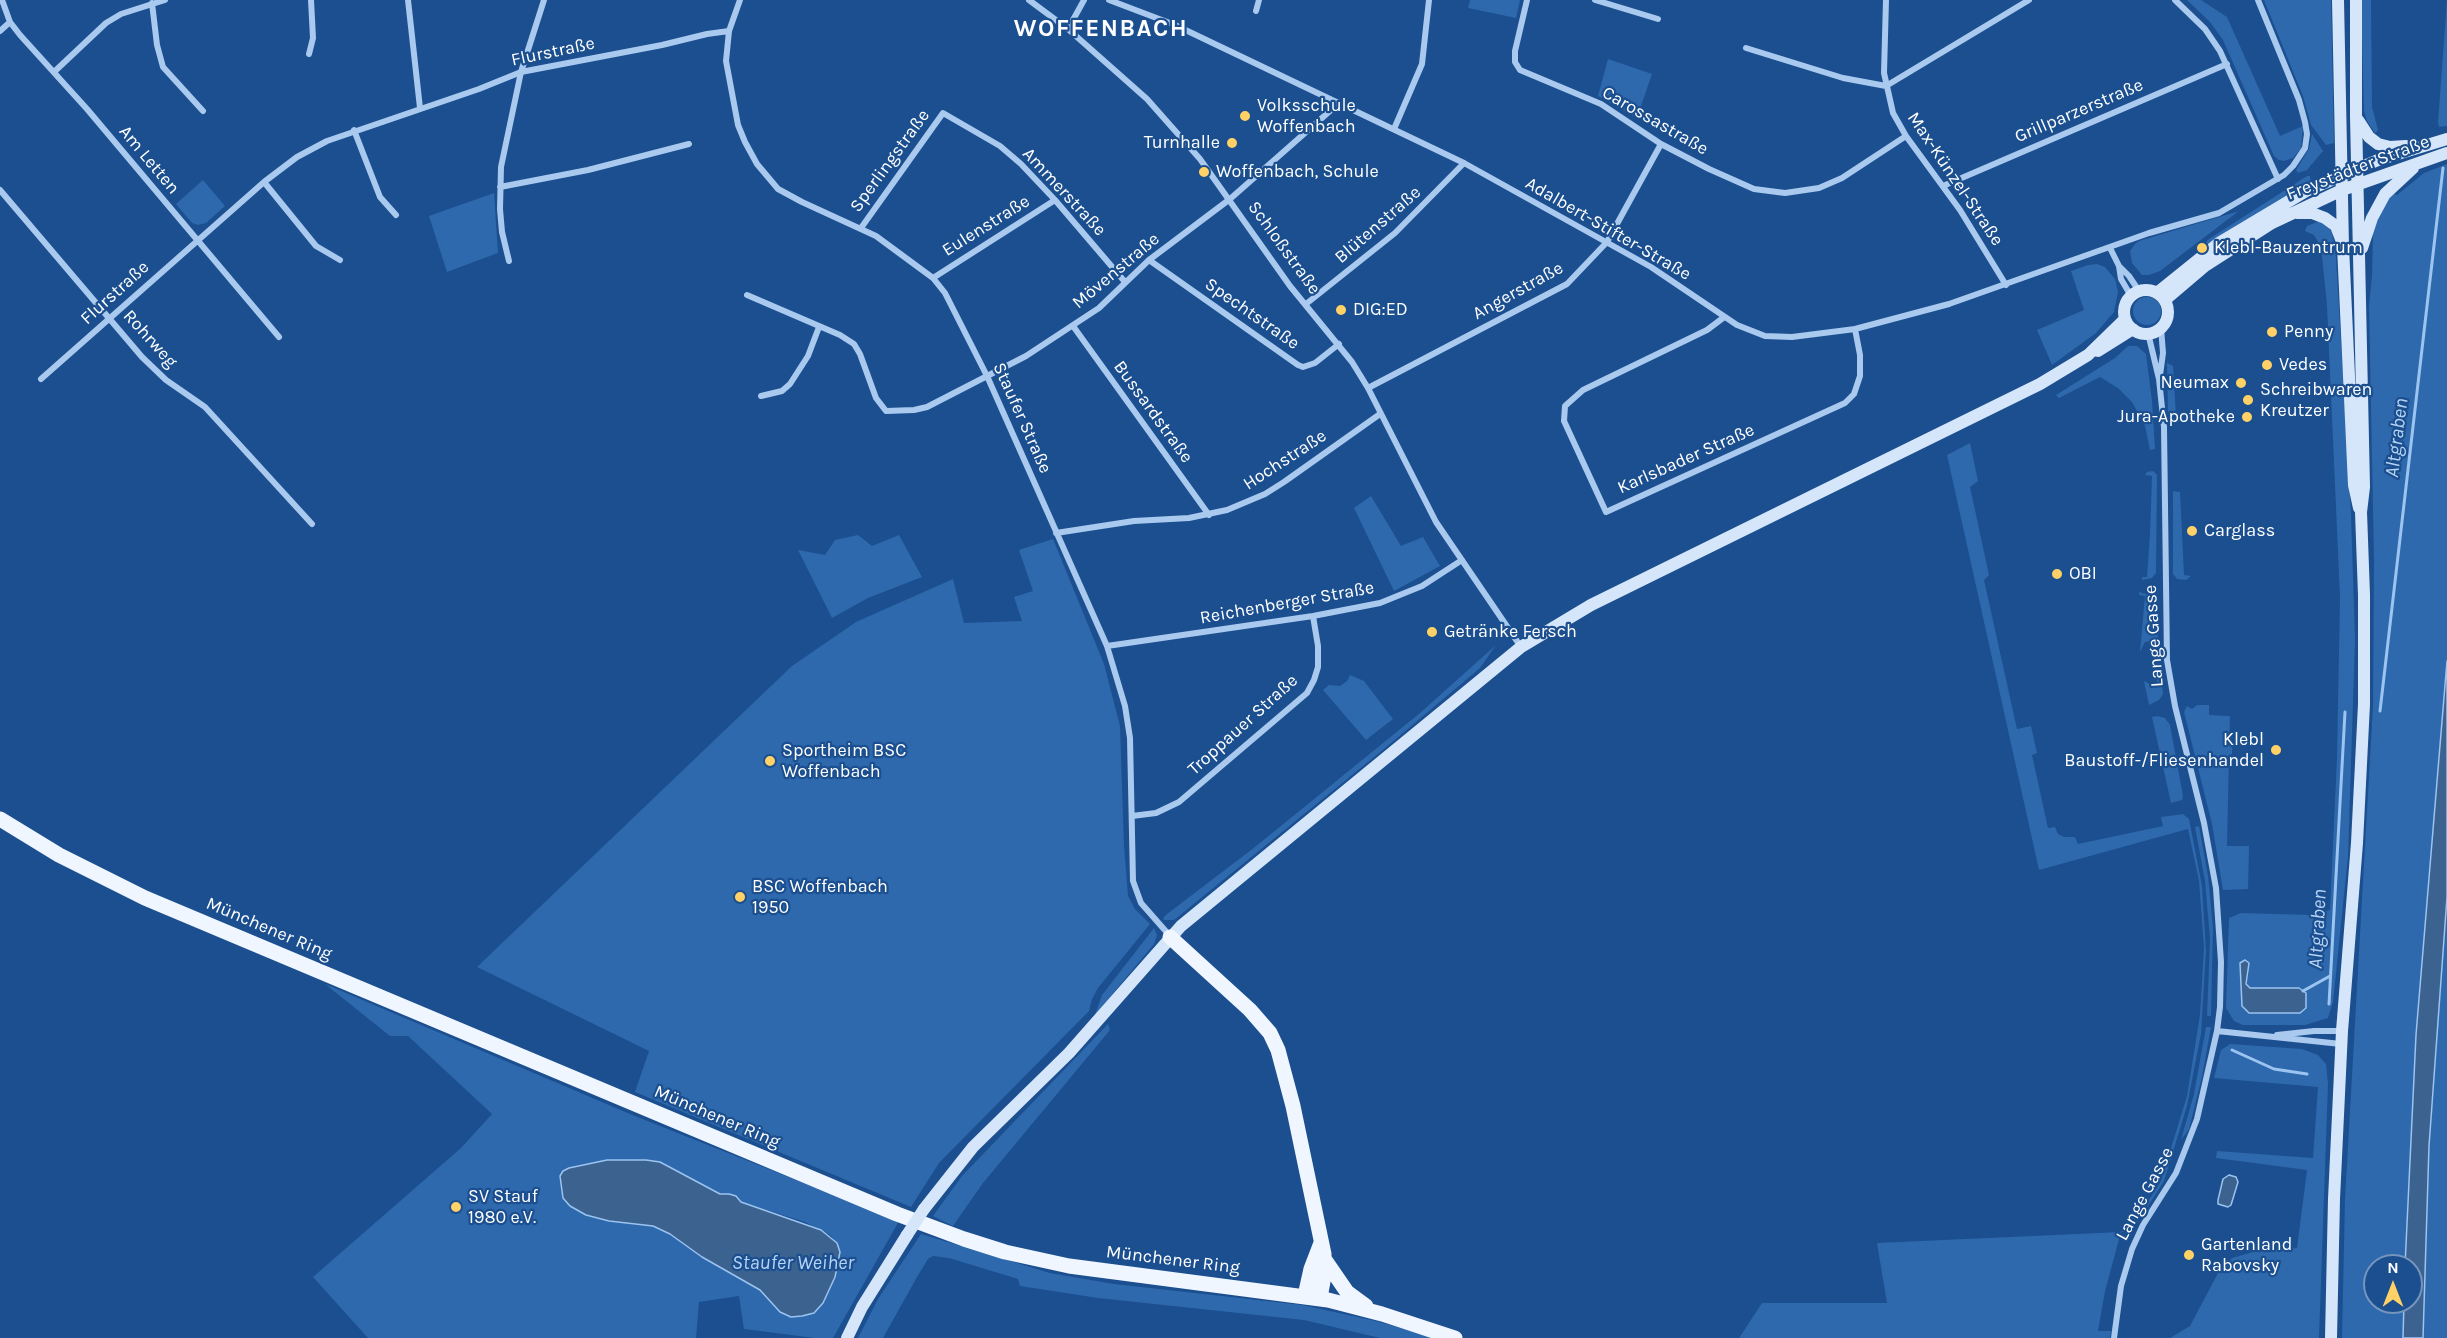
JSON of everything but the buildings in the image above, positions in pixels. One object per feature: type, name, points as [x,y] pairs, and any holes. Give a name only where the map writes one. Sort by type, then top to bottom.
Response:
[{"type":"main road","points":[[2338,0],[2343,246],[2354,485],[2361,512]]},
{"type":"main road","points":[[2331,1338],[2341,1044],[2356,865],[2364,704],[2361,512],[2364,488],[2356,116],[2356,0]]},
{"type":"main road","points":[[2356,116],[2366,133],[2378,144],[2395,147],[2427,144]]},
{"type":"main road","name":"Freystädter Straße","points":[[2161,296],[2202,256],[2288,201],[2357,168],[2447,139]]},
{"type":"main road","points":[[2359,267],[2369,225],[2385,194],[2404,174],[2441,155]]},
{"type":"main road","name":"Freystädter Straße","points":[[2161,296],[2220,255],[2288,215],[2342,190],[2441,155]]},
{"type":"main road","points":[[2288,215],[2309,212],[2325,218],[2338,230],[2343,246]]},
{"type":"main road","points":[[2148,290],[2161,296],[2168,316],[2161,328],[2148,333],[2129,324],[2125,307],[2135,293],[2148,290]]},
{"type":"main road","points":[[847,1338],[862,1307],[924,1209],[973,1147],[1069,1053],[1170,937],[1215,895],[1521,647],[1591,605],[1965,423],[2047,380],[2088,355],[2129,324]]},
{"type":"main road","name":"Münchener Ring","points":[[0,819],[69,860],[153,902],[942,1231],[1005,1252],[1069,1266],[1312,1297],[1382,1314],[1455,1338]]},
{"type":"main road","points":[[1170,937],[1237,996],[1260,1020],[1275,1042],[1293,1107],[1325,1260],[1347,1292],[1382,1314]]},
{"type":"main road","points":[[1312,1297],[1311,1269],[1321,1243]]},
{"type":"main road","points":[[1312,1297],[1325,1260]]},
{"type":"street","name":"Am Letten","points":[[2,0],[10,22],[279,337]]},
{"type":"street","points":[[54,72],[106,23],[121,14],[165,0]]},
{"type":"street","points":[[309,54],[313,38],[311,0]]},
{"type":"street","points":[[408,0],[420,108]]},
{"type":"street","points":[[509,261],[502,232],[500,187],[505,140],[521,72],[544,0]]},
{"type":"street","name":"Staufer Straße","points":[[740,0],[729,32],[726,61],[741,133],[757,164],[778,189],[861,228],[919,265],[945,293],[987,376],[1107,646],[1129,728],[1131,866],[1134,888],[1146,909],[1170,937]]},
{"type":"street","name":"Schloßstraße","points":[[1029,0],[1068,29],[1147,99],[1200,159],[1290,286],[1339,344],[1368,388],[1436,522],[1521,647]]},
{"type":"street","points":[[1068,29],[1084,0]]},
{"type":"street","name":"Adalbert-Stifter-Straße","points":[[1109,0],[1175,25],[1464,164],[1651,267],[1723,318],[1756,333],[1777,337],[1807,336],[1855,329],[1932,309],[2174,225],[2219,213],[2278,179],[2289,170],[2301,154],[2307,141],[2306,128],[2299,100],[2258,0]]},
{"type":"street","points":[[1256,11],[1259,0]]},
{"type":"street","points":[[1394,129],[1422,64],[1428,0]]},
{"type":"street","name":"Carossastraße","points":[[1527,0],[1515,51],[1515,62],[1520,70],[1600,104],[1661,144],[1747,186],[1764,191],[1794,193],[1831,184],[1906,136]]},
{"type":"street","points":[[1595,0],[1658,19]]},
{"type":"street","name":"Max-Künzel-Straße","points":[[1886,0],[1883,47],[1886,86],[1893,113],[2006,285]]},
{"type":"street","points":[[1746,48],[1843,78],[1886,86],[2030,0]]},
{"type":"street","points":[[2175,0],[2211,37],[2227,64],[2278,179]]},
{"type":"street","points":[[152,3],[157,45],[163,67],[203,111]]},
{"type":"street","points":[[0,31],[10,22]]},
{"type":"street","name":"Flurstraße","points":[[41,379],[264,182],[297,158],[327,141],[479,89],[521,72],[644,49],[707,34],[729,32]]},
{"type":"street","name":"Grillparzerstraße","points":[[1943,186],[2227,64]]},
{"type":"street","name":"Mövenstraße","points":[[819,327],[854,344],[876,398],[886,411],[927,407],[1026,356],[1100,308],[1149,260],[1230,200],[1339,103]]},
{"type":"street","name":"Sperlingstraße","points":[[861,228],[943,113]]},
{"type":"street","name":"Ammerstraße","points":[[943,113],[1000,146],[1021,164],[1125,282]]},
{"type":"street","points":[[354,130],[380,197],[396,215]]},
{"type":"street","points":[[500,187],[598,168],[689,144]]},
{"type":"street","name":"Angerstraße","points":[[1368,388],[1556,291],[1579,274],[1607,242],[1661,144]]},
{"type":"street","name":"Blütenstraße","points":[[1306,304],[1395,233],[1464,164]]},
{"type":"street","points":[[264,182],[316,246],[340,260]]},
{"type":"street","name":"Rohrweg","points":[[0,190],[157,372],[205,407],[312,524]]},
{"type":"street","name":"Eulenstraße","points":[[933,278],[1055,200]]},
{"type":"street","points":[[2110,248],[2119,266],[2121,279],[2135,293]]},
{"type":"street","name":"Spechtstraße","points":[[1149,260],[1298,365],[1303,367],[1315,363],[1339,344]]},
{"type":"street","points":[[747,295],[819,327],[808,356],[790,384],[782,391],[761,396]]},
{"type":"street","name":"Karlsbader Straße","points":[[1723,318],[1707,330],[1583,390],[1565,406],[1563,417],[1565,425],[1606,512],[1845,403],[1857,388],[1860,376],[1860,355],[1855,329]]},
{"type":"street","name":"Bussardstraße","points":[[1073,326],[1209,514]]},
{"type":"street","name":"Lange Gasse","points":[[2159,379],[2163,353],[2161,328]]},
{"type":"street","name":"Lange Gasse","points":[[2114,1338],[2121,1286],[2132,1249],[2143,1225],[2176,1173],[2202,1102],[2217,1031],[2221,962],[2216,888],[2204,823],[2175,706],[2167,660],[2164,427],[2159,379],[2148,333]]},
{"type":"street","name":"Hochstraße","points":[[1056,533],[1115,523],[1189,518],[1227,510],[1265,494],[1380,414]]},
{"type":"street","name":"Reichenberger Straße","points":[[1107,646],[1313,616],[1398,597],[1422,586],[1462,561]]},
{"type":"street","name":"Troppauer Straße","points":[[1132,816],[1156,813],[1179,802],[1307,693],[1318,667],[1318,646],[1313,616]]},
{"type":"street","points":[[2217,1031],[2341,1044]]},
{"type":"street","points":[[2267,1037],[2302,1031],[2342,1031]]},
{"type":"shaded area","points":[[1470,0],[1520,0],[1516,18],[1468,8]]},
{"type":"shaded area","points":[[2187,0],[2201,0],[2227,17],[2280,136],[2303,126],[2301,148],[2293,158],[2284,161],[2274,156],[2223,40],[2210,22]]},
{"type":"shaded area","points":[[2264,0],[2331,0],[2334,143],[2326,145],[2311,125],[2303,96]]},
{"type":"shaded area","points":[[2361,0],[2371,0],[2372,107],[2378,130],[2375,133],[2364,111]]},
{"type":"shaded area","points":[[2447,0],[2447,126],[2439,127],[2438,122]]},
{"type":"shaded area","points":[[1608,59],[1652,74],[1637,118],[1598,96]]},
{"type":"shaded area","points":[[2312,134],[2323,151],[2307,170],[2298,173],[2296,170],[2309,149]]},
{"type":"shaded area","points":[[2447,164],[2447,661],[2416,1035],[2406,1254],[2363,1254],[2363,1314],[2404,1314],[2403,1338],[2342,1338],[2345,1199],[2373,706],[2374,561],[2369,305],[2373,233],[2374,226],[2392,192],[2397,195],[2424,173]]},
{"type":"shaded area","points":[[2310,176],[2311,183],[2202,249],[2201,247],[2209,239]]},
{"type":"shaded area","points":[[203,180],[225,206],[206,223],[198,225],[192,223],[176,204]]},
{"type":"shaded area","points":[[494,193],[498,253],[447,272],[429,216]]},
{"type":"shaded area","points":[[2239,211],[2160,271],[2142,275],[2132,263],[2130,251],[2139,241]]},
{"type":"shaded area","points":[[2320,221],[2329,227],[2332,232],[2336,258],[2351,514],[2355,640],[2348,856],[2333,1002],[2328,1018],[2305,1025],[2243,1025],[2234,1021],[2226,1008],[2229,918],[2241,913],[2312,915],[2330,910],[2337,758],[2340,597],[2327,305],[2321,247],[2314,235],[2305,231],[2307,226]],"holes":[[[2249,972],[2246,985],[2250,988],[2299,988],[2306,993],[2242,1006],[2242,977]]]},
{"type":"shaded area","points":[[2097,264],[2105,267],[2115,279],[2118,292],[2114,312],[2096,333],[2052,365],[2037,330],[2084,310],[2071,271]]},
{"type":"shaded area","points":[[2147,297],[2157,301],[2161,311],[2157,321],[2147,325],[2137,321],[2133,311],[2137,301]]},
{"type":"shaded area","points":[[2128,346],[2137,346],[2146,354],[2155,449],[2150,450],[2145,426],[2132,402],[2118,388],[2100,377],[2059,398],[2056,395],[2115,358]]},
{"type":"shaded area","points":[[2167,363],[2173,366],[2176,415],[2168,415]]},
{"type":"shaded area","points":[[1970,443],[1978,481],[1970,487],[1989,575],[1984,580],[2017,729],[2031,726],[2037,753],[2032,755],[2048,828],[2055,827],[2058,834],[2064,837],[2075,837],[2078,844],[2163,826],[2161,817],[2183,814],[2189,819],[2202,886],[2206,951],[2201,1034],[2187,1106],[2164,1181],[2132,1231],[2121,1232],[2151,1197],[2161,1181],[2187,1096],[2200,1015],[2204,948],[2199,881],[2188,829],[2039,870],[1947,455]]},
{"type":"shaded area","points":[[2153,471],[2157,475],[2156,573],[2152,578],[2142,580],[2142,577],[2147,577],[2152,476],[2145,475]]},
{"type":"shaded area","points":[[2173,491],[2180,492],[2184,575],[2191,576],[2186,580],[2177,579],[2173,574]]},
{"type":"shaded area","points":[[1371,496],[1401,546],[1423,537],[1440,566],[1394,591],[1354,508]]},
{"type":"shaded area","points":[[858,535],[872,546],[899,535],[922,577],[868,598],[832,618],[798,550],[825,555],[835,540]]},
{"type":"shaded area","points":[[1053,539],[1104,664],[1120,726],[1128,896],[1135,909],[1150,924],[1098,988],[1089,1011],[939,1163],[911,1207],[635,1092],[649,1051],[477,967],[792,666],[856,622],[953,579],[964,623],[1022,621],[1014,597],[1033,591],[1019,550]]},
{"type":"shaded area","points":[[2139,592],[2153,596],[2157,608],[2158,649],[2163,694],[2159,700],[2149,705],[2144,681],[2150,684],[2157,682],[2153,641],[2145,642],[2140,652],[2145,596],[2139,595]]},
{"type":"shaded area","points":[[1496,645],[1480,668],[1384,749],[1174,920],[1164,920],[1167,914],[1255,847],[1420,713]]},
{"type":"shaded area","points":[[1350,675],[1364,681],[1393,719],[1366,740],[1323,690],[1329,685],[1340,686],[1347,681]]},
{"type":"shaded area","points":[[2197,705],[2209,705],[2209,715],[2230,716],[2229,745],[2232,746],[2232,754],[2229,755],[2227,846],[2249,846],[2248,889],[2223,890],[2212,824],[2184,712],[2187,706],[2192,709]]},
{"type":"shaded area","points":[[2152,717],[2165,718],[2170,725],[2183,796],[2182,800],[2171,803]]},
{"type":"shaded area","points":[[2199,826],[2208,876],[2213,928],[2211,1016],[2207,1016],[2210,939],[2205,881],[2195,827]]},
{"type":"shaded area","points":[[2447,898],[2447,1338],[2423,1338],[2429,1146]]},
{"type":"shaded area","points":[[1154,928],[1157,935],[1154,944],[1095,1015],[1102,995]]},
{"type":"shaded area","points":[[325,984],[630,1114],[899,1221],[833,1338],[815,1338],[744,1329],[739,1296],[699,1302],[696,1338],[368,1338],[313,1277],[461,1148],[492,1114],[408,1036],[390,1036]],"holes":[[[660,1162],[720,1194],[729,1194],[741,1202],[805,1222],[830,1235],[837,1243],[840,1252],[835,1277],[823,1303],[791,1317],[780,1312],[760,1290],[702,1257],[670,1234],[653,1226],[609,1221],[586,1215],[570,1206]]]},
{"type":"shaded area","points":[[1108,1024],[1110,1030],[983,1183],[953,1226],[933,1216],[962,1176]]},
{"type":"shaded area","points":[[2206,1027],[2211,1027],[2202,1077],[2189,1129],[2181,1140],[2194,1094]]},
{"type":"shaded area","points":[[2230,1044],[2302,1049],[2318,1055],[2326,1064],[2328,1084],[2319,1338],[2170,1338],[2190,1326],[2218,1273],[2232,1258],[2253,1252],[2297,1248],[2307,1170],[2216,1158],[2217,1151],[2313,1158],[2318,1087],[2214,1078],[2221,1050]]},
{"type":"shaded area","points":[[2121,1232],[2105,1291],[2098,1331],[2111,1331],[2110,1338],[1739,1338],[1762,1303],[1887,1303],[1877,1243]]},
{"type":"shaded area","points":[[921,1234],[1050,1273],[1114,1284],[1302,1305],[1376,1321],[1434,1338],[1380,1338],[1304,1320],[1098,1298],[1020,1286],[1018,1279],[949,1258],[933,1256],[928,1259],[917,1277],[883,1338],[858,1338],[878,1299]]},
{"type":"water","points":[[2447,661],[2447,897],[2429,1146],[2423,1338],[2403,1338],[2404,1314],[2423,1314],[2423,1254],[2406,1254],[2416,1035]]},
{"type":"water","points":[[2245,960],[2249,963],[2246,984],[2250,988],[2299,988],[2306,993],[2306,1008],[2300,1013],[2249,1013],[2242,1006],[2240,963]]},
{"type":"water","name":"Staufer Weiher","points":[[607,1160],[660,1162],[720,1194],[736,1196],[741,1202],[821,1230],[837,1243],[840,1252],[835,1277],[823,1303],[814,1313],[791,1317],[780,1312],[760,1290],[702,1257],[670,1234],[653,1226],[609,1221],[586,1215],[570,1206],[563,1198],[560,1176],[563,1171]]},
{"type":"water","points":[[2229,1175],[2236,1177],[2238,1182],[2231,1205],[2228,1207],[2218,1204],[2218,1200],[2223,1179]]},
{"type":"waterway","name":"Altgraben","points":[[2380,711],[2443,168]]},
{"type":"waterway","name":"Altgraben","points":[[2329,1004],[2345,712]]},
{"type":"waterway","points":[[2303,991],[2330,976]]},
{"type":"waterway","points":[[2232,1050],[2274,1069],[2307,1074]]},
{"type":"place","name":"Volksschule Woffenbach","points":[[1245,116]]},
{"type":"place","name":"Turnhalle","points":[[1232,143]]},
{"type":"place","name":"Woffenbach, Schule","points":[[1204,172]]},
{"type":"place","name":"Klebl-Bauzentrum","points":[[2202,248]]},
{"type":"place","name":"DIG:ED","points":[[1341,310]]},
{"type":"place","name":"Penny","points":[[2272,332]]},
{"type":"place","name":"Vedes","points":[[2267,365]]},
{"type":"place","name":"Neumax","points":[[2241,383]]},
{"type":"place","name":"Schreibwaren Kreutzer","points":[[2248,400]]},
{"type":"place","name":"Jura-Apotheke","points":[[2247,417]]},
{"type":"place","name":"Carglass","points":[[2192,531]]},
{"type":"place","name":"OBI","points":[[2057,574]]},
{"type":"place","name":"Getränke Fersch","points":[[1432,632]]},
{"type":"place","name":"Klebl Baustoff-/Fliesenhandel","points":[[2276,750]]},
{"type":"place","name":"Sportheim BSC Woffenbach","points":[[770,761]]},
{"type":"place","name":"BSC Woffenbach 1950","points":[[740,897]]},
{"type":"place","name":"SV Stauf 1980 e.V.","points":[[456,1207]]},
{"type":"place","name":"Gartenland Rabovsky","points":[[2189,1255]]},
{"type":"district","name":"WOFFENBACH","points":[[1101,29]]}]
